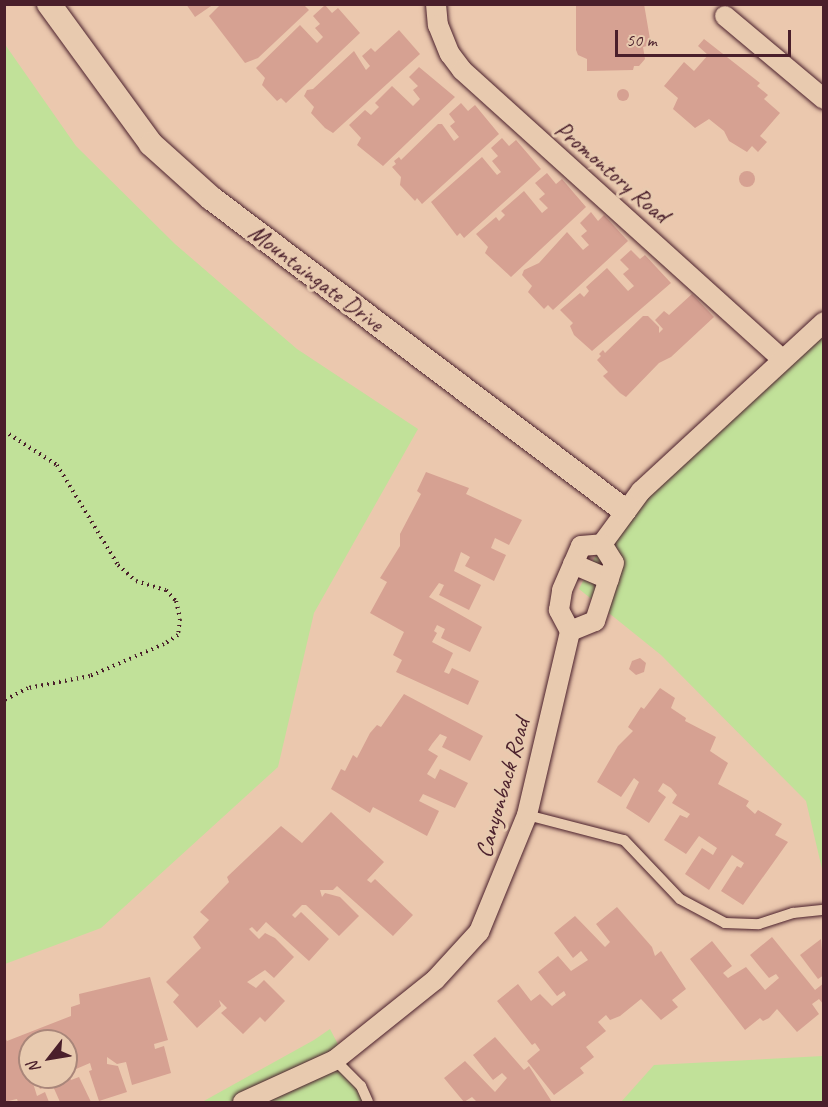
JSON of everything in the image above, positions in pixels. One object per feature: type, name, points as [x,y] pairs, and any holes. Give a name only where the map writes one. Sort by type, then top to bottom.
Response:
[{"type":"street","name":"Mountaingate Drive","points":[[49,4],[151,144],[211,198],[624,510]]},
{"type":"street","name":"Promontory Road","points":[[436,4],[438,25],[450,54],[462,70],[782,359]]},
{"type":"street","points":[[725,16],[824,99]]},
{"type":"street","points":[[602,544],[614,563],[595,621],[570,631],[559,610],[577,555],[602,544],[624,510],[782,359],[824,322]]},
{"type":"street","points":[[577,555],[609,579]]},
{"type":"street","name":"Canyonback Road","points":[[243,1102],[335,1060],[435,980],[479,932],[527,814],[570,631]]},
{"type":"lane","points":[[527,814],[624,840],[680,899],[725,923],[759,924],[793,913],[824,910]]},
{"type":"lane","points":[[335,1060],[361,1086],[368,1102]]},
{"type":"path","points":[[4,431],[57,465],[118,565],[136,581],[166,590],[176,601],[180,619],[178,635],[164,644],[98,673],[28,688],[4,700]]},
{"type":"green space","points":[[4,43],[76,146],[175,244],[297,349],[418,429],[314,613],[278,767],[101,928],[5,964]]},
{"type":"green space","points":[[823,322],[823,873],[806,801],[661,655],[579,589],[601,545]]},
{"type":"green space","points":[[330,1029],[368,1102],[202,1102],[314,1040]]},
{"type":"green space","points":[[823,1056],[823,1102],[621,1102],[654,1065]]},
{"type":"building","points":[[186,4],[214,4],[195,17]]},
{"type":"building","points":[[221,4],[303,4],[309,10],[258,58],[245,63],[209,16]]},
{"type":"building","points":[[576,4],[644,4],[651,45],[643,47],[645,59],[639,66],[634,66],[633,70],[587,71],[587,59],[578,55],[576,50]]},
{"type":"building","points":[[325,5],[332,13],[338,8],[360,33],[286,103],[281,98],[277,101],[262,85],[265,78],[256,68],[300,25],[317,43],[323,37],[315,28],[320,24],[313,16]]},
{"type":"building","points":[[399,30],[420,54],[333,133],[325,128],[311,113],[314,107],[304,96],[307,90],[313,89],[354,51],[366,70],[370,66],[362,56],[371,48],[375,52]]},
{"type":"building","points":[[704,39],[760,83],[757,86],[768,95],[764,99],[780,113],[760,136],[767,142],[758,152],[752,146],[747,152],[729,141],[724,131],[709,119],[695,128],[673,109],[678,98],[664,86],[684,62],[694,71],[708,55],[698,46]]},
{"type":"building","points":[[419,67],[455,97],[383,166],[357,145],[361,138],[349,125],[365,110],[371,115],[379,107],[375,103],[392,86],[413,106],[420,99],[413,90],[418,86],[409,77]]},
{"type":"building","points":[[625,89],[629,95],[625,101],[621,101],[617,93]]},
{"type":"building","points":[[461,103],[468,111],[475,105],[499,134],[422,204],[417,198],[415,201],[400,185],[401,177],[392,167],[396,164],[394,161],[399,157],[401,160],[438,124],[442,124],[454,141],[459,137],[450,126],[455,122],[449,114]]},
{"type":"building","points":[[502,138],[509,146],[516,140],[541,169],[464,238],[460,233],[457,236],[431,202],[482,157],[497,175],[501,172],[492,161],[498,156],[491,148]]},
{"type":"building","points":[[744,171],[750,171],[755,179],[753,185],[744,187],[739,182],[739,176]]},
{"type":"building","points":[[547,173],[556,184],[562,179],[586,207],[511,277],[485,253],[488,247],[476,234],[496,217],[499,221],[505,215],[501,211],[524,191],[542,213],[548,208],[539,199],[545,194],[535,183]]},
{"type":"building","points":[[591,212],[598,221],[604,215],[628,241],[553,310],[548,305],[544,309],[528,292],[532,286],[522,275],[524,270],[539,263],[567,232],[583,250],[589,245],[581,236],[587,231],[580,223]]},
{"type":"building","points":[[631,250],[640,259],[645,255],[671,283],[592,351],[574,335],[570,326],[573,323],[560,310],[580,293],[584,297],[589,291],[586,287],[607,268],[628,291],[634,286],[623,274],[629,269],[620,260]]},
{"type":"building","points":[[692,294],[714,317],[671,357],[659,363],[626,397],[620,393],[603,376],[608,372],[597,360],[601,356],[599,354],[603,350],[605,353],[643,316],[648,316],[659,327],[659,333],[663,329],[655,320],[664,311],[669,315]]},
{"type":"building","points":[[426,472],[469,488],[466,494],[522,520],[509,545],[495,538],[491,548],[506,555],[494,581],[465,566],[470,557],[461,552],[454,571],[481,585],[469,610],[439,595],[444,585],[439,583],[429,597],[482,627],[470,652],[441,638],[445,629],[437,625],[434,631],[437,633],[432,642],[453,653],[444,672],[449,674],[452,668],[479,681],[468,705],[396,672],[402,660],[393,655],[404,632],[370,613],[387,582],[380,578],[400,546],[400,534],[421,494],[417,491]]},
{"type":"building","points":[[640,658],[646,663],[644,672],[636,675],[629,669],[632,661]]},
{"type":"building","points":[[660,688],[675,698],[671,708],[686,718],[685,721],[716,737],[710,751],[728,763],[718,784],[749,801],[746,806],[755,814],[758,810],[782,824],[775,835],[788,842],[743,905],[721,891],[737,866],[741,868],[744,863],[732,855],[709,890],[685,874],[702,848],[713,855],[717,848],[699,836],[686,854],[664,840],[680,815],[687,818],[690,814],[672,803],[677,795],[671,788],[663,783],[658,791],[666,797],[649,823],[626,808],[639,782],[634,778],[621,797],[597,782],[618,746],[633,731],[628,727],[641,707],[644,709]]},
{"type":"building","points":[[404,694],[483,736],[470,761],[442,747],[447,737],[440,734],[428,750],[438,756],[427,774],[435,779],[440,769],[468,783],[455,808],[423,794],[419,801],[439,811],[427,836],[373,807],[370,813],[331,789],[341,769],[345,771],[353,755],[357,758],[370,733],[377,725],[381,727]]},
{"type":"building","points":[[331,812],[384,862],[367,880],[371,883],[375,879],[413,915],[393,936],[337,886],[333,890],[320,890],[322,897],[325,893],[340,897],[359,916],[339,936],[306,905],[302,905],[292,915],[295,918],[301,912],[329,939],[309,961],[266,922],[257,932],[252,927],[249,929],[259,939],[265,933],[275,938],[294,957],[274,978],[265,970],[247,982],[256,988],[264,980],[285,1001],[265,1022],[260,1017],[243,1034],[221,1013],[227,1008],[219,1000],[221,1006],[197,1028],[173,1002],[179,995],[166,982],[201,948],[193,937],[209,920],[200,912],[229,882],[227,877],[281,826],[302,843]]},
{"type":"building","points":[[617,907],[652,947],[655,956],[661,951],[686,989],[672,1000],[678,1007],[661,1020],[641,999],[620,1016],[610,1020],[606,1015],[598,1022],[606,1031],[586,1047],[594,1057],[580,1068],[584,1073],[554,1095],[527,1061],[540,1050],[535,1043],[532,1045],[497,1001],[518,984],[531,1001],[540,994],[552,1006],[566,995],[564,991],[557,996],[538,972],[558,956],[571,971],[588,960],[581,951],[573,958],[554,933],[575,916],[605,947],[610,942],[596,924]]},
{"type":"building","points":[[772,937],[815,990],[824,983],[824,1005],[819,999],[812,1004],[819,1014],[797,1032],[777,1009],[769,1018],[763,1021],[760,1018],[745,1030],[690,959],[712,941],[732,966],[723,973],[728,978],[746,967],[765,990],[779,978],[776,974],[769,978],[750,955]]},
{"type":"building","points":[[821,939],[824,975],[818,979],[800,955]]},
{"type":"building","points":[[150,977],[168,1040],[154,1044],[155,1049],[164,1046],[171,1073],[132,1085],[126,1062],[117,1064],[107,1057],[107,1064],[118,1066],[127,1092],[99,1101],[89,1071],[92,1070],[90,1063],[78,1068],[78,1029],[38,1029],[71,1016],[71,1007],[80,1004],[79,994]]},
{"type":"building","points":[[4,1036],[7,1041],[18,1037],[18,1089],[35,1089],[37,1096],[45,1092],[49,1102],[18,1102],[17,1099],[4,1102]]},
{"type":"building","points":[[495,1037],[524,1070],[529,1066],[552,1102],[477,1102],[472,1097],[464,1102],[444,1078],[465,1061],[495,1092],[507,1078],[502,1073],[493,1080],[473,1055]]},
{"type":"building","points":[[79,1077],[91,1102],[60,1102],[54,1089],[78,1089]]}]
